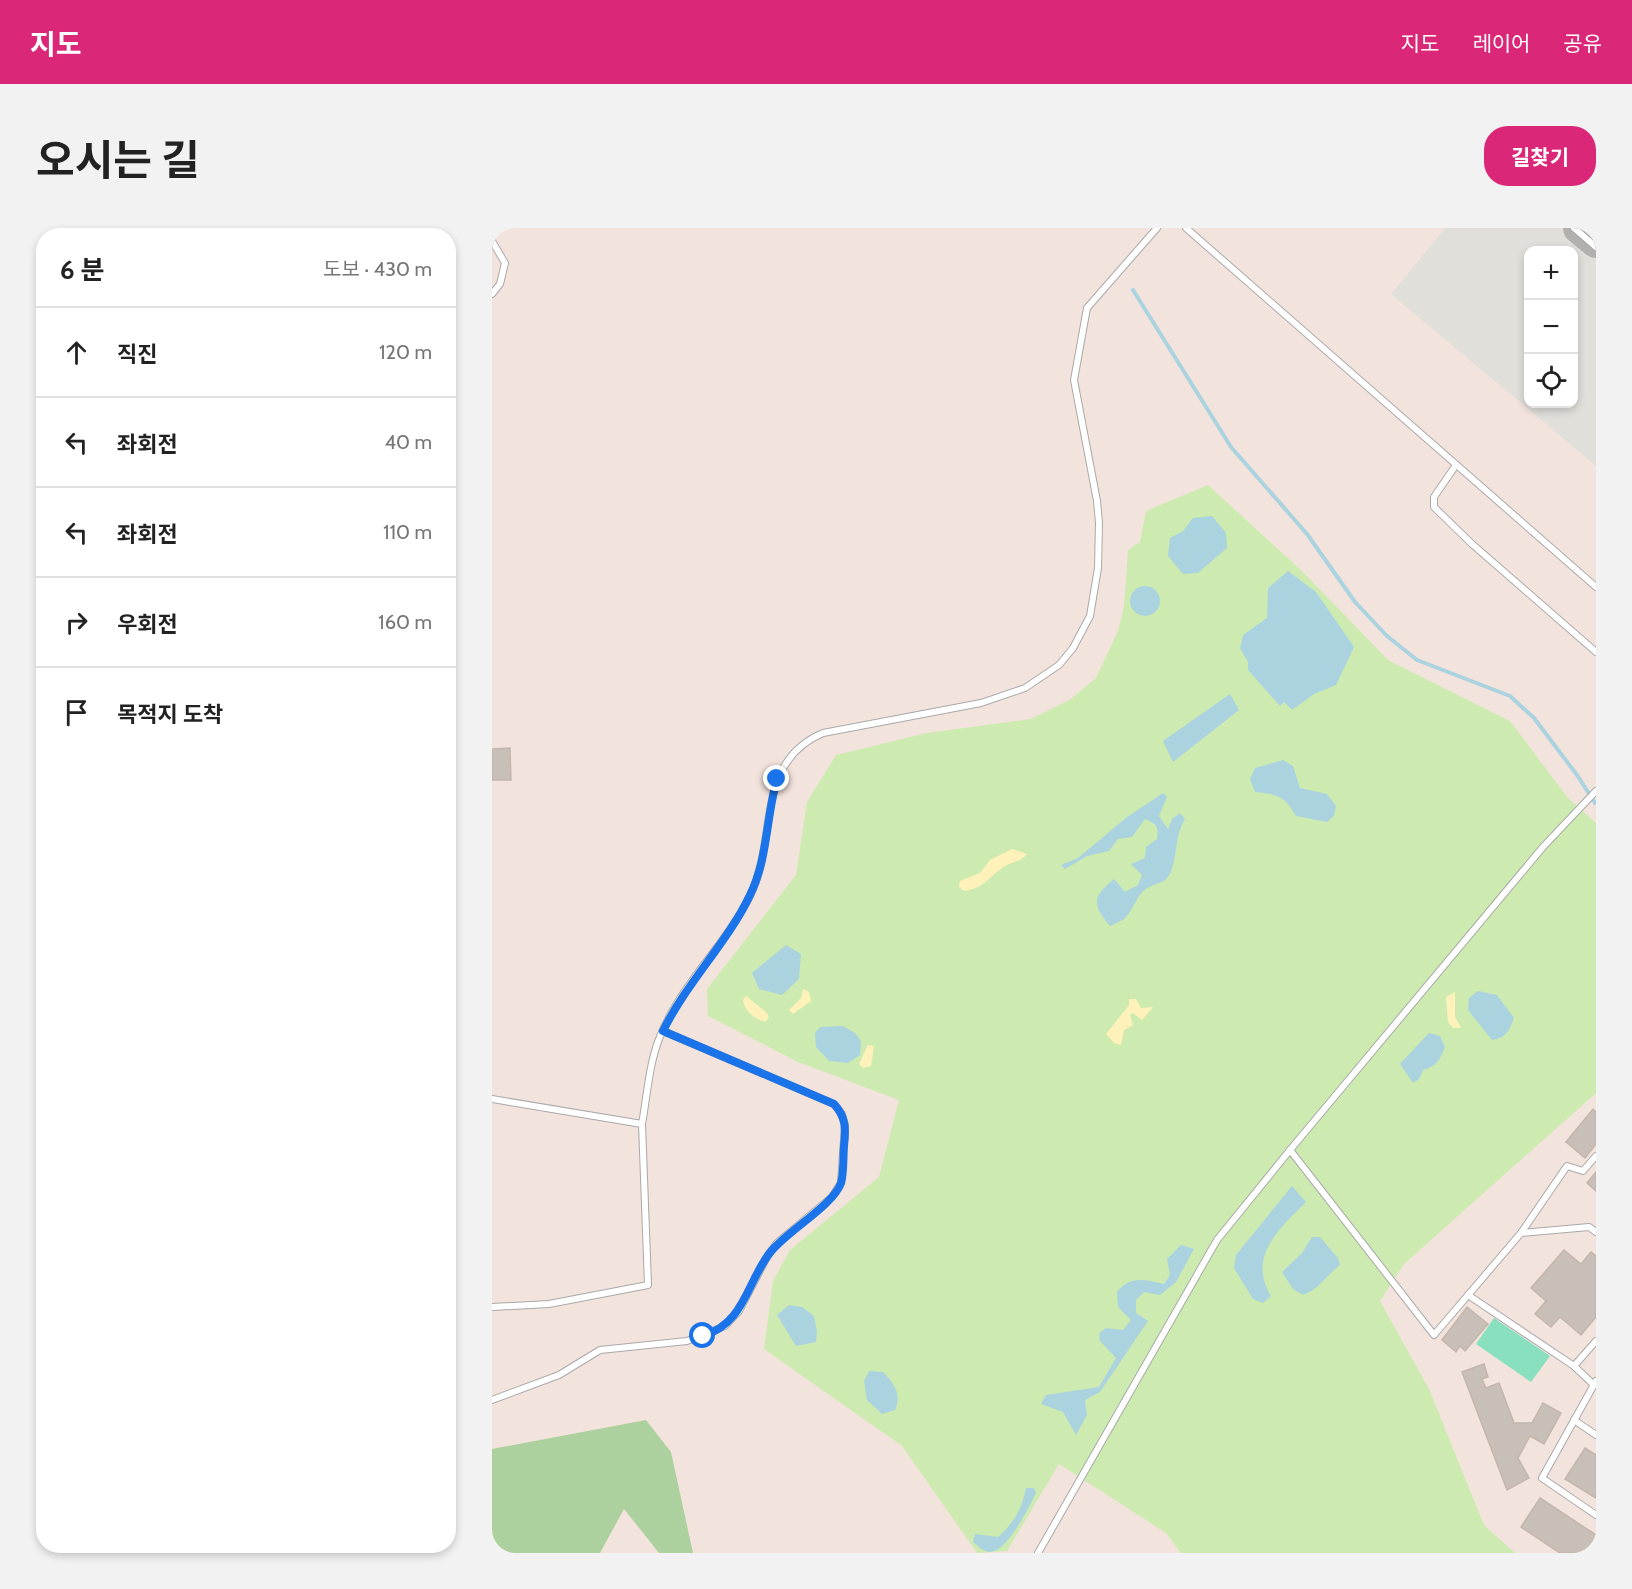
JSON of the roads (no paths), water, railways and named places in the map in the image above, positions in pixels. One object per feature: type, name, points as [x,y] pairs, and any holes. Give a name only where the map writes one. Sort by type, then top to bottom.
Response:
[{"type":"lane","points":[[492,1307],[549,1304],[648,1285],[642,1124],[652,1069],[663,1031],[693,979],[750,895],[764,854],[773,795],[790,755],[812,738],[823,733],[981,703],[1015,692],[1042,679],[1059,665],[1078,640],[1090,616],[1100,546],[1097,501],[1074,380],[1085,318],[1087,308],[1156,228]]},
{"type":"lane","points":[[1185,228],[1596,587]]},
{"type":"lane","points":[[1574,228],[1596,247]]},
{"type":"lane","points":[[492,241],[506,263],[500,284],[492,294]]},
{"type":"lane","points":[[1456,465],[1434,497],[1434,507],[1472,544],[1596,652]]},
{"type":"lane","points":[[1038,1553],[1217,1240],[1543,847],[1596,791]]},
{"type":"lane","points":[[492,1400],[559,1375],[600,1350],[687,1341],[725,1326],[739,1311],[768,1255],[777,1243],[832,1197],[841,1183],[845,1125],[842,1114],[834,1104],[663,1031]]},
{"type":"lane","points":[[492,1099],[642,1124]]},
{"type":"lane","points":[[1290,1150],[1434,1335],[1521,1233],[1567,1166],[1583,1171],[1596,1156]]},
{"type":"lane","points":[[1521,1233],[1589,1227],[1596,1232]]},
{"type":"lane","points":[[1468,1295],[1574,1366],[1595,1383],[1542,1478],[1596,1515]]},
{"type":"lane","points":[[1574,1366],[1596,1341]]},
{"type":"lane","points":[[1574,1420],[1596,1435]]},
{"type":"water","points":[[1212,516],[1226,533],[1227,548],[1198,573],[1183,574],[1168,556],[1170,538],[1183,531],[1193,518]]},
{"type":"water","points":[[1288,571],[1316,592],[1354,647],[1336,685],[1314,694],[1292,710],[1284,702],[1280,706],[1248,670],[1248,662],[1240,648],[1243,635],[1267,618],[1268,588]]},
{"type":"water","points":[[1145,586],[1156,590],[1160,601],[1156,612],[1145,616],[1134,612],[1130,601],[1134,590]]},
{"type":"water","points":[[1230,694],[1239,710],[1173,762],[1163,741]]},
{"type":"water","points":[[1283,760],[1293,766],[1300,788],[1327,794],[1336,806],[1334,816],[1327,822],[1296,816],[1280,797],[1255,792],[1250,779],[1255,768]]},
{"type":"water","points":[[1163,793],[1167,797],[1159,816],[1168,829],[1172,819],[1180,813],[1185,819],[1170,873],[1163,881],[1149,887],[1139,896],[1125,918],[1110,926],[1100,912],[1098,896],[1114,879],[1125,892],[1138,885],[1142,875],[1131,864],[1145,858],[1146,847],[1157,839],[1156,826],[1145,819],[1132,837],[1118,839],[1109,851],[1087,856],[1065,869],[1061,865],[1078,858],[1127,817]]},
{"type":"water","points":[[786,945],[801,954],[799,979],[782,995],[759,989],[752,973]]},
{"type":"water","points":[[1478,991],[1497,995],[1514,1018],[1509,1030],[1501,1038],[1492,1040],[1468,1010],[1469,998]]},
{"type":"water","points":[[843,1026],[855,1033],[861,1041],[860,1055],[848,1063],[829,1061],[816,1047],[815,1033],[820,1027]]},
{"type":"water","points":[[1429,1033],[1440,1036],[1445,1047],[1437,1062],[1432,1067],[1423,1070],[1419,1079],[1413,1083],[1400,1064]]},
{"type":"water","points":[[1292,1186],[1306,1202],[1277,1233],[1264,1256],[1265,1282],[1271,1296],[1263,1303],[1253,1299],[1234,1268],[1236,1255]]},
{"type":"water","points":[[1312,1237],[1320,1237],[1338,1258],[1340,1265],[1318,1286],[1303,1295],[1293,1289],[1282,1272],[1302,1253]]},
{"type":"water","points":[[1181,1245],[1194,1249],[1176,1282],[1160,1295],[1144,1292],[1136,1300],[1136,1313],[1148,1321],[1100,1392],[1085,1400],[1087,1415],[1076,1435],[1063,1412],[1041,1404],[1046,1395],[1099,1387],[1116,1358],[1100,1341],[1099,1333],[1106,1328],[1123,1330],[1131,1320],[1118,1307],[1117,1292],[1133,1281],[1144,1280],[1164,1284],[1170,1275],[1167,1259]]},
{"type":"water","points":[[789,1305],[802,1307],[814,1316],[817,1331],[816,1342],[796,1346],[777,1315]]},
{"type":"water","points":[[869,1371],[883,1372],[890,1380],[898,1399],[895,1410],[882,1414],[867,1400],[864,1381]]},
{"type":"water","points":[[1026,1488],[1034,1488],[1036,1493],[1017,1528],[1003,1545],[989,1552],[973,1542],[975,1534],[998,1537],[1004,1532],[1013,1521],[1022,1503]]},
{"type":"waterway","points":[[1133,290],[1231,447],[1307,534],[1355,602],[1387,636],[1417,660],[1510,696],[1534,718],[1595,803]]}]
